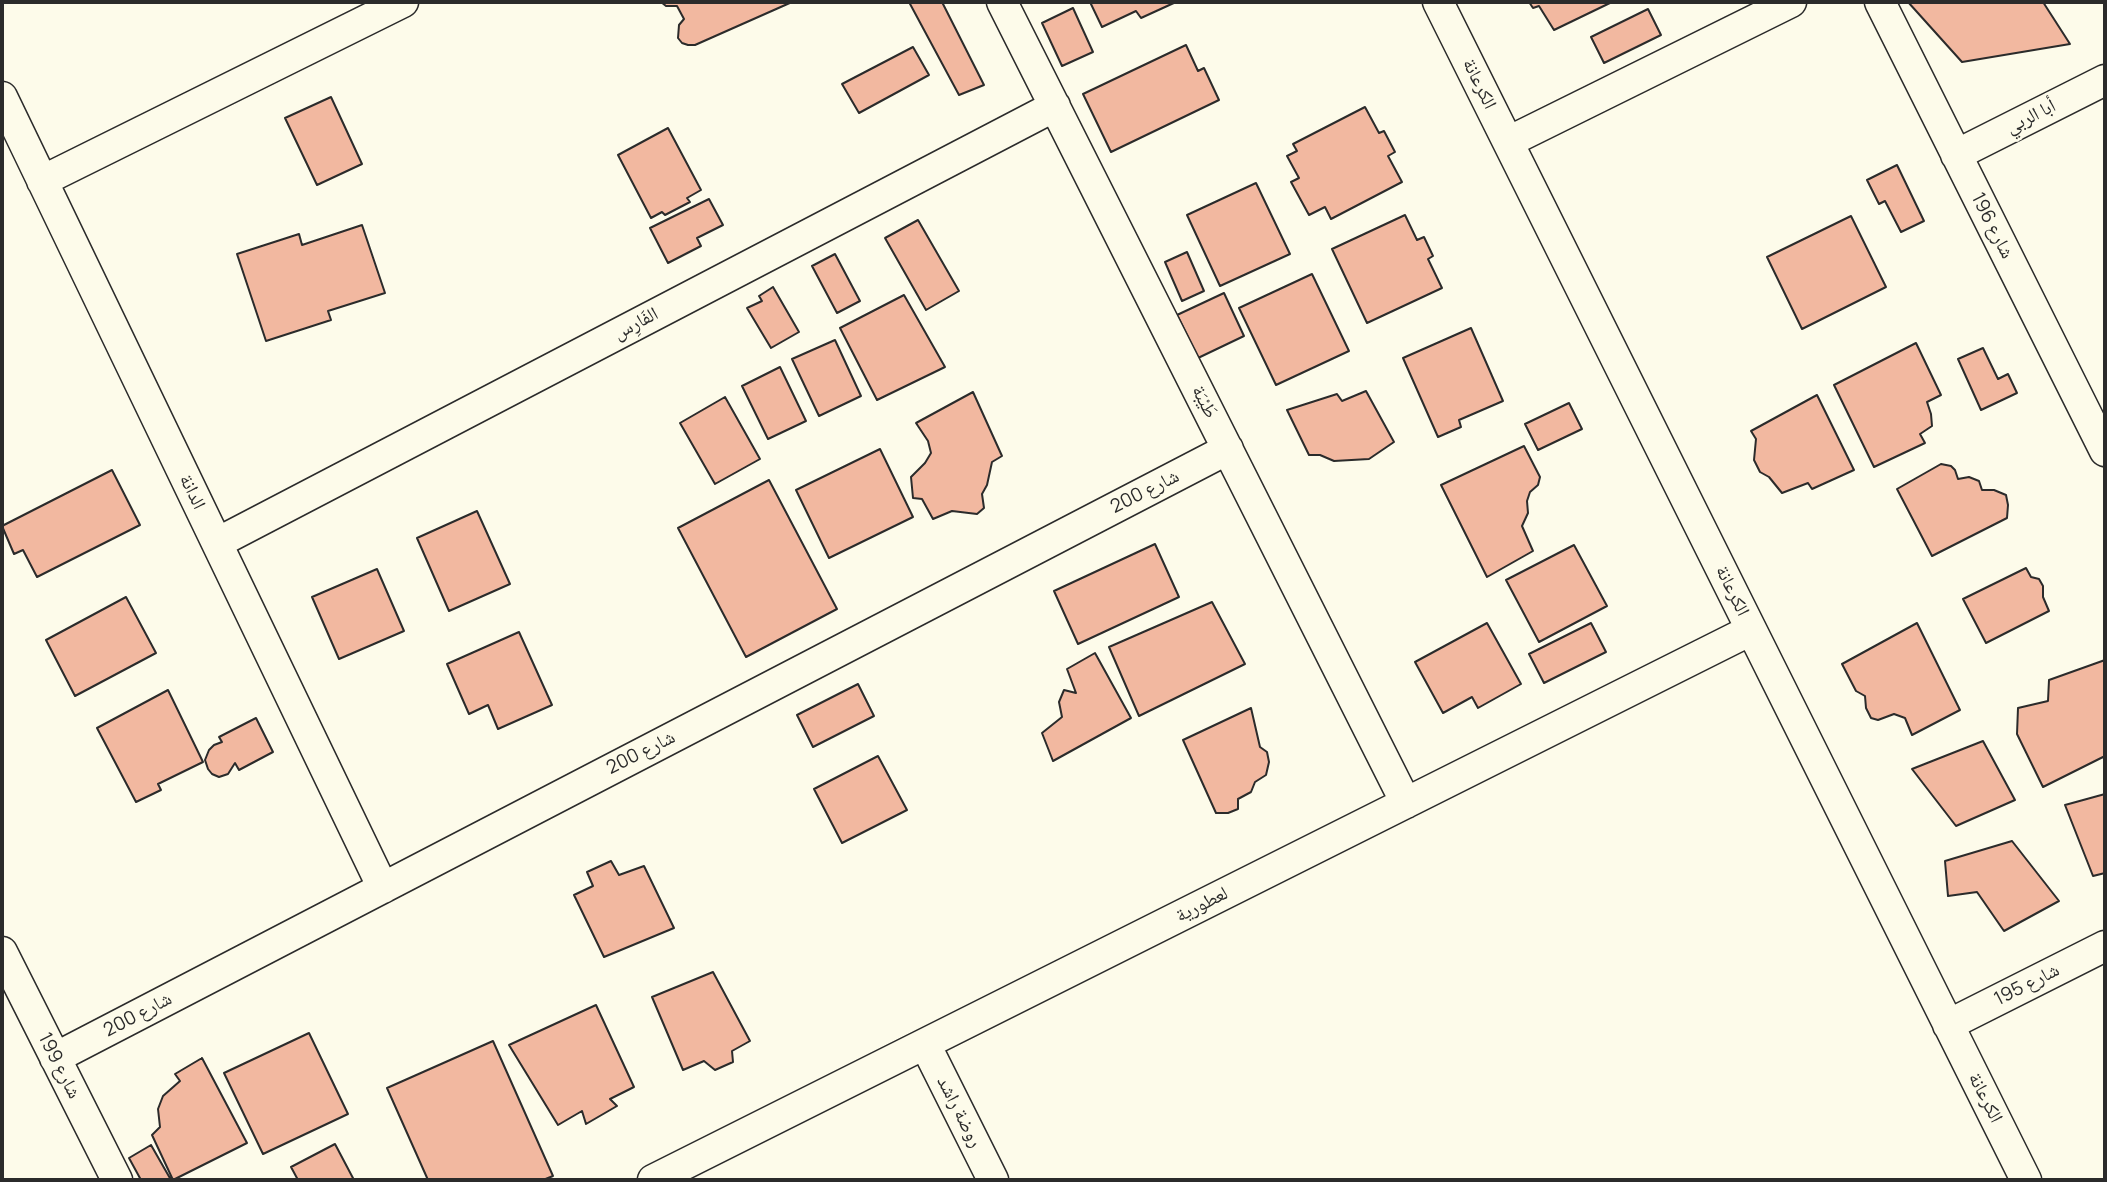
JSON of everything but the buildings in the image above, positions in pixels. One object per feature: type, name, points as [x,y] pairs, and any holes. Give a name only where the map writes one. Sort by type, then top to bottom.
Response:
[{"type":"street","points":[[42,181],[403,2]]},
{"type":"street","name":"طَيْبَة","points":[[1002,2],[1406,803]]},
{"type":"street","name":"الكرعانة","points":[[1438,2],[2026,1180]]},
{"type":"street","points":[[1508,142],[1791,2]]},
{"type":"street","name":"شارع 196","points":[[1880,2],[2105,451]]},
{"type":"street","name":"أبا الربي","points":[[1956,155],[2105,80]]},
{"type":"street","name":"الدانة","points":[[2,97],[383,888]]},
{"type":"street","name":"الفَارِس","points":[[216,543],[1055,106]]},
{"type":"street","name":"شارع 200","points":[[55,1058],[1228,449]]},
{"type":"street","name":"لعطورية","points":[[653,1180],[1751,630]]},
{"type":"street","name":"شارع 195","points":[[1948,1025],[2105,946]]},
{"type":"street","name":"شارع 199","points":[[2,952],[117,1180]]},
{"type":"street","name":"روضة راشد","points":[[925,1044],[993,1180]]}]
